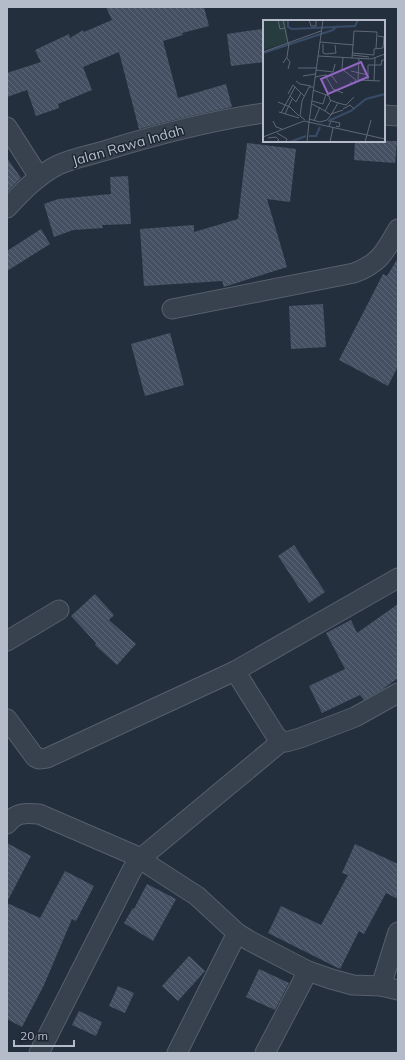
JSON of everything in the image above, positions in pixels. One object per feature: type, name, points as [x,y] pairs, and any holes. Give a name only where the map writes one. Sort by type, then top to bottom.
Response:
[{"type":"street","name":"Jalan Rawa Indah","points":[[7,208],[39,177],[58,165],[181,128],[263,113]]},
{"type":"street","points":[[385,115],[398,116]]},
{"type":"street","points":[[7,127],[39,177]]},
{"type":"street","points":[[172,309],[354,273],[375,263],[384,253],[398,229]]},
{"type":"street","points":[[7,719],[32,754],[39,759],[47,758],[235,671],[398,578]]},
{"type":"street","points":[[7,641],[59,610]]},
{"type":"street","points":[[235,671],[276,736],[282,741],[288,742],[355,717],[398,693]]},
{"type":"street","points":[[39,1053],[121,888],[141,858],[282,741]]},
{"type":"street","points":[[7,824],[10,820],[22,813],[39,814],[141,858],[152,867],[197,896],[237,933],[308,971],[353,985],[389,988],[398,932]]},
{"type":"street","points":[[177,1053],[237,933]]},
{"type":"street","points":[[265,1053],[308,971]]},
{"type":"building","points":[[106,7],[204,7],[209,26],[182,33],[183,35],[163,41],[178,98],[226,84],[232,107],[139,129],[119,52],[83,67],[92,90],[58,104],[59,108],[36,116],[27,90],[7,97],[7,73],[41,62],[35,50],[69,34],[70,38],[83,30],[84,32],[112,20]]},
{"type":"building","points":[[262,29],[263,62],[231,66],[227,34]]},
{"type":"building","points":[[397,141],[395,163],[354,160],[355,142]]},
{"type":"building","points":[[247,143],[296,149],[290,202],[267,199],[287,267],[224,287],[222,281],[144,286],[140,229],[194,225],[194,232],[238,219]]},
{"type":"building","points":[[7,158],[21,178],[7,192]]},
{"type":"building","points":[[128,176],[131,224],[102,225],[103,228],[73,230],[54,237],[44,204],[58,199],[111,194],[110,177]]},
{"type":"building","points":[[41,229],[50,244],[7,271],[7,251]]},
{"type":"building","points":[[398,258],[398,366],[388,386],[339,360],[383,274],[387,276]]},
{"type":"building","points":[[323,304],[326,347],[291,349],[289,306]]},
{"type":"building","points":[[170,333],[184,385],[145,396],[131,344]]},
{"type":"building","points":[[294,545],[325,592],[309,603],[278,556]]},
{"type":"building","points":[[95,594],[114,615],[109,620],[136,644],[117,665],[95,645],[96,643],[71,616]]},
{"type":"building","points":[[398,604],[398,678],[364,700],[360,695],[322,713],[309,686],[345,669],[326,633],[351,620],[357,633]]},
{"type":"building","points":[[7,843],[31,856],[7,902]]},
{"type":"building","points":[[355,844],[398,864],[398,899],[386,893],[364,934],[359,931],[340,969],[268,933],[281,906],[321,925],[348,875],[342,873]]},
{"type":"building","points":[[65,871],[94,886],[76,921],[72,919],[44,985],[22,1027],[7,1019],[7,903],[40,918]]},
{"type":"building","points":[[147,884],[176,899],[153,941],[124,923],[133,908],[134,909]]},
{"type":"building","points":[[189,956],[205,971],[178,1001],[162,986]]},
{"type":"building","points":[[259,969],[289,983],[275,1010],[246,997]]},
{"type":"building","points":[[118,986],[134,993],[125,1013],[109,1006]]},
{"type":"building","points":[[79,1011],[102,1022],[96,1036],[72,1025]]}]
